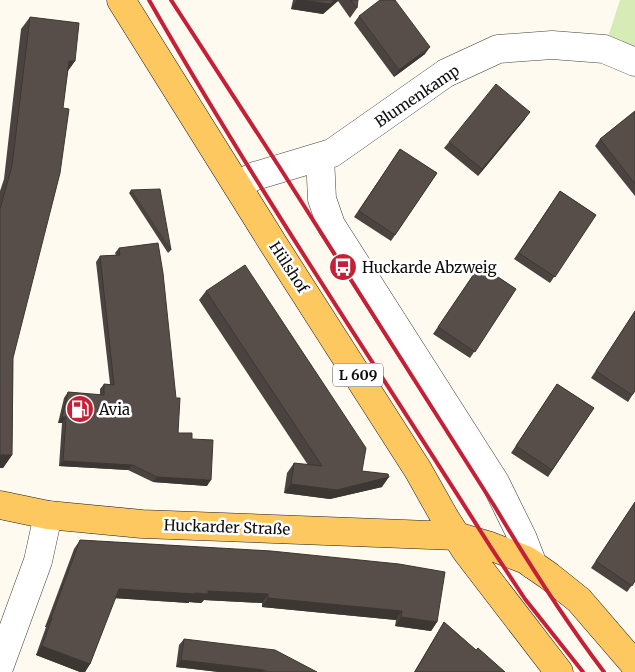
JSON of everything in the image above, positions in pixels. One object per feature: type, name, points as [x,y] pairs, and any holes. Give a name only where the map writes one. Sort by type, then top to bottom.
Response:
[{"type":"main road","name":"Hülshof","points":[[120,0],[418,470],[456,536]]},
{"type":"main road","name":"Huckarder Straße","points":[[0,505],[48,514],[142,524],[456,536],[490,546],[526,560],[533,565],[579,600],[634,664]]},
{"type":"main road","name":"L 609","points":[[456,536],[482,574],[560,672]]},
{"type":"street","name":"Blumenkamp","points":[[237,185],[255,176],[320,157],[342,147],[446,73],[498,49],[552,45],[604,49],[635,62]]},
{"type":"street","points":[[320,157],[322,199],[331,225],[494,482],[524,539],[533,565]]},
{"type":"street","points":[[0,665],[38,561],[48,514]]},
{"type":"green space","points":[[620,0],[635,0],[635,62],[604,49]]},
{"type":"building","points":[[302,0],[335,0],[330,4]]},
{"type":"building","points":[[351,0],[358,0],[357,8]]},
{"type":"building","points":[[380,0],[395,0],[430,47],[399,70],[359,16]]},
{"type":"building","points":[[30,17],[79,23],[75,61],[69,61],[63,108],[69,109],[60,173],[13,358],[12,455],[0,455],[0,209],[12,166]]},
{"type":"building","points":[[496,84],[530,112],[482,169],[449,142]]},
{"type":"building","points":[[635,111],[635,184],[600,139]]},
{"type":"building","points":[[400,149],[437,173],[395,235],[359,211]]},
{"type":"building","points":[[160,189],[171,250],[131,190]]},
{"type":"building","points":[[560,191],[596,215],[555,277],[519,253]]},
{"type":"building","points":[[158,243],[163,273],[176,398],[180,398],[178,433],[192,433],[192,439],[213,440],[211,480],[157,477],[132,465],[63,461],[66,417],[62,417],[68,392],[104,395],[104,384],[114,385],[100,256],[120,255],[119,248]]},
{"type":"building","points":[[245,265],[366,448],[362,471],[388,474],[389,477],[337,490],[291,484],[294,463],[322,466],[206,291]]},
{"type":"building","points":[[480,265],[516,289],[475,352],[438,327]]},
{"type":"building","points":[[635,311],[635,391],[632,395],[596,371]]},
{"type":"building","points":[[557,384],[594,408],[552,470],[516,446]]},
{"type":"building","points":[[635,502],[635,581],[632,586],[596,561]]},
{"type":"building","points":[[80,540],[271,551],[399,564],[445,572],[437,622],[401,617],[402,611],[268,598],[268,594],[208,591],[208,594],[195,594],[119,589],[90,664],[42,646]]},
{"type":"building","points":[[444,622],[476,650],[478,648],[505,672],[415,672]]},
{"type":"building","points":[[184,639],[275,650],[317,672],[267,672],[264,670],[181,660]]},
{"type":"railway","points":[[149,0],[273,207],[490,546],[525,599],[583,672]]},
{"type":"railway","points":[[171,0],[280,168],[534,570],[604,672]]},
{"type":"place","name":"Huckarde Abzweig","points":[[343,267]]},
{"type":"place","name":"Avia","points":[[80,409]]}]
